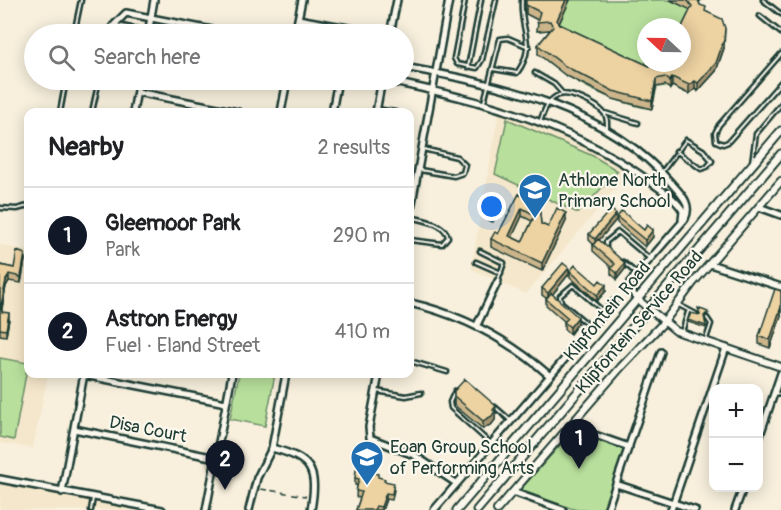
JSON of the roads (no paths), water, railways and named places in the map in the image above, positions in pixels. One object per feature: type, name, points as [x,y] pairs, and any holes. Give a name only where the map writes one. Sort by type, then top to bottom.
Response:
[{"type":"main road","name":"Klipfontein Road","points":[[456,510],[781,131]]},
{"type":"main road","name":"Klipfontein Road","points":[[477,510],[781,154]]},
{"type":"street","points":[[150,24],[154,0]]},
{"type":"street","points":[[297,24],[302,0]]},
{"type":"street","points":[[392,24],[397,0]]},
{"type":"street","points":[[414,192],[449,0]]},
{"type":"street","points":[[115,24],[126,14],[178,24]]},
{"type":"street","points":[[298,20],[316,24]]},
{"type":"street","points":[[414,69],[489,84],[548,104],[608,132],[645,156],[662,171],[688,204],[687,216],[637,274],[630,286],[637,299],[681,334],[781,367]]},
{"type":"street","points":[[414,86],[484,102],[540,122],[583,141],[651,183],[680,206],[684,215],[680,225]]},
{"type":"street","points":[[281,108],[285,90]]},
{"type":"street","points":[[333,108],[336,90]]},
{"type":"street","points":[[377,108],[381,90]]},
{"type":"street","points":[[134,108],[137,92],[218,108]]},
{"type":"street","points":[[651,183],[662,171]]},
{"type":"street","name":"Klipfontein Service Road","points":[[497,510],[569,426],[664,322],[781,181]]},
{"type":"street","points":[[759,207],[781,215]]},
{"type":"street","points":[[710,264],[781,287]]},
{"type":"street","points":[[477,325],[498,281]]},
{"type":"street","points":[[434,510],[614,302]]},
{"type":"street","points":[[414,304],[477,325],[518,350],[550,376]]},
{"type":"street","points":[[671,510],[726,348]]},
{"type":"street","points":[[607,510],[661,352]]},
{"type":"street","points":[[760,438],[778,394],[781,373]]},
{"type":"street","points":[[62,492],[83,378]]},
{"type":"street","points":[[104,378],[226,403]]},
{"type":"street","points":[[206,510],[231,378]]},
{"type":"street","points":[[249,510],[254,488],[272,448],[285,378]]},
{"type":"street","points":[[378,378],[369,427],[370,438],[414,455],[456,483]]},
{"type":"street","points":[[569,426],[629,447]]},
{"type":"street","name":"Disa Court","points":[[74,429],[216,458]]},
{"type":"street","points":[[272,448],[291,453],[305,461],[313,474],[311,510]]},
{"type":"street","points":[[0,479],[162,510]]},
{"type":"street","points":[[616,484],[695,510]]},
{"type":"street","points":[[513,492],[563,510]]},
{"type":"street","points":[[735,510],[742,492]]},
{"type":"lane","points":[[76,24],[81,0]]},
{"type":"lane","points":[[465,0],[454,58],[457,64],[477,68],[481,64],[496,0]]},
{"type":"lane","points":[[468,67],[481,0]]},
{"type":"lane","points":[[493,69],[517,73],[529,46],[524,29],[522,0]]},
{"type":"lane","points":[[763,0],[781,14]]},
{"type":"lane","points":[[760,16],[781,33]]},
{"type":"lane","points":[[484,102],[498,43],[502,38],[529,46]]},
{"type":"lane","points":[[781,54],[719,125],[715,133],[716,141],[725,144],[732,139],[781,82]]},
{"type":"lane","points":[[535,73],[554,84],[563,94],[605,113],[638,123]]},
{"type":"lane","points":[[61,108],[64,90]]},
{"type":"lane","points":[[93,108],[97,90]]},
{"type":"lane","points":[[540,122],[548,104],[563,94]]},
{"type":"lane","points":[[751,165],[756,134],[781,104]]},
{"type":"lane","points":[[605,113],[608,132]]},
{"type":"lane","points":[[662,171],[676,151],[687,140],[709,155],[712,161],[707,167],[700,169],[676,151]]},
{"type":"lane","points":[[418,170],[454,176],[459,175],[465,169],[462,159],[422,148]]},
{"type":"lane","points":[[0,208],[24,207]]},
{"type":"lane","points":[[414,217],[446,230],[448,237],[442,244],[414,240]]},
{"type":"lane","points":[[606,248],[606,242],[618,232],[650,259]]},
{"type":"lane","points":[[480,251],[504,263],[498,281]]},
{"type":"lane","points":[[615,255],[637,274]]},
{"type":"lane","points":[[476,262],[501,273]]},
{"type":"lane","points":[[592,328],[561,302],[560,298],[565,291],[570,285],[574,286],[605,312]]},
{"type":"lane","points":[[677,304],[697,315]]},
{"type":"lane","points":[[681,334],[688,312]]},
{"type":"lane","points":[[705,342],[711,322],[707,318]]},
{"type":"lane","points":[[414,362],[447,372]]},
{"type":"lane","points":[[457,388],[450,402],[451,408],[491,444]]},
{"type":"lane","points":[[376,391],[406,396],[421,393]]},
{"type":"lane","points":[[489,402],[511,421]]},
{"type":"lane","points":[[91,510],[93,497]]},
{"type":"place","name":"Athlone North Primary School","points":[[535,219]]},
{"type":"place","name":"Gleemoor Park","points":[[579,469]]},
{"type":"place","name":"Eoan Group School of Performing Arts","points":[[367,486]]},
{"type":"place","name":"Astron Energy","points":[[225,490]]}]
